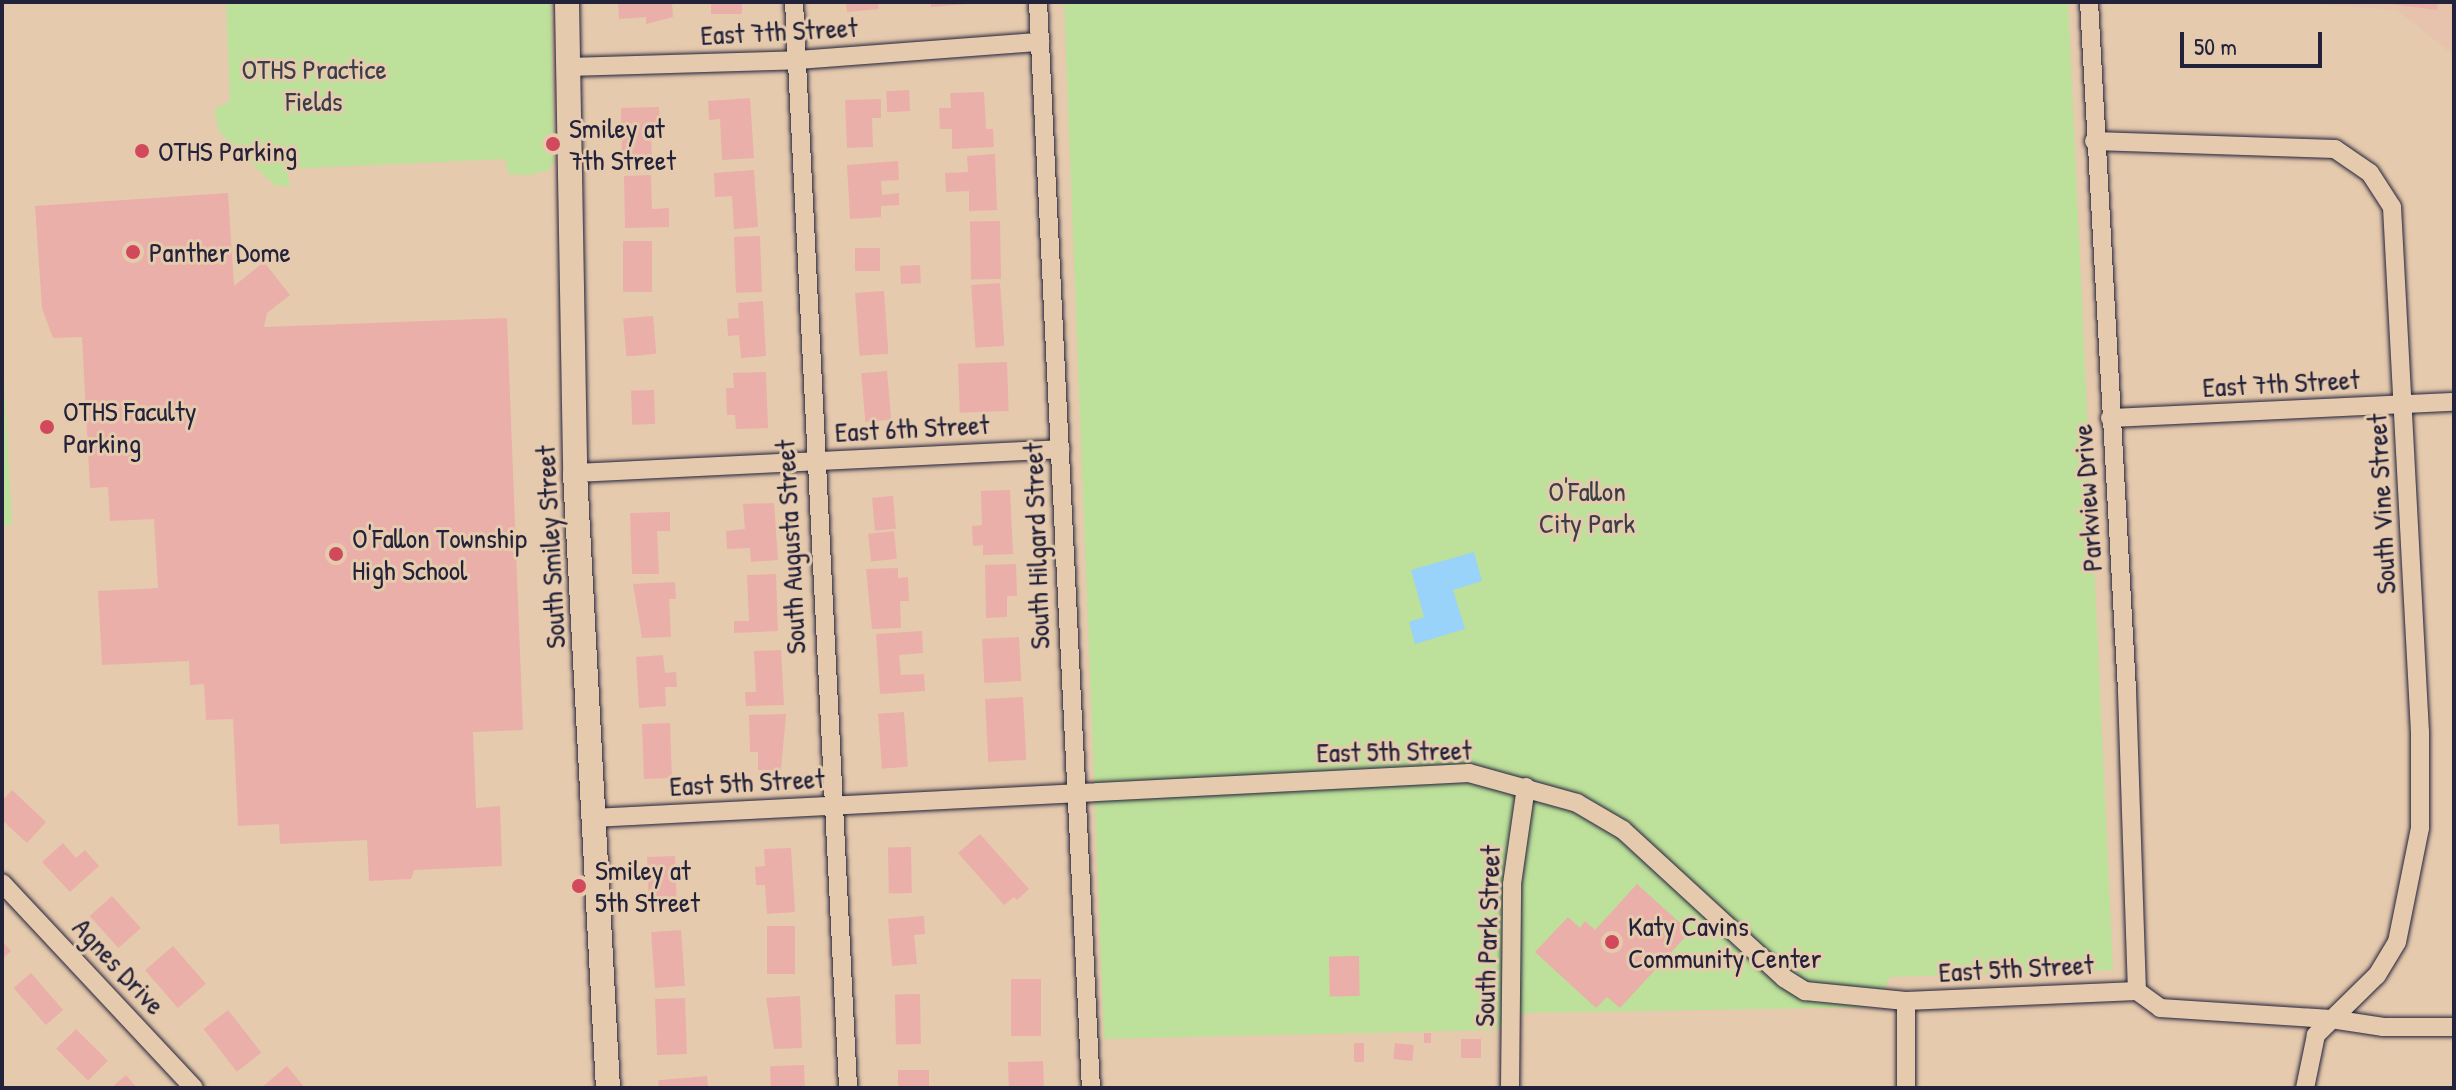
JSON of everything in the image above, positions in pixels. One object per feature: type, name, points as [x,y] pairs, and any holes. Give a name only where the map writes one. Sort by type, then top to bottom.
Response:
[{"type":"street","name":"South Smiley Street","points":[[567,2],[575,473],[608,1088]]},
{"type":"street","name":"South Augusta Street","points":[[794,2],[814,460],[848,1088]]},
{"type":"street","name":"South Hilgard Street","points":[[1038,2],[1074,793],[1091,1088]]},
{"type":"street","name":"Parkview Drive","points":[[2089,2],[2094,141],[2127,691],[2137,991]]},
{"type":"street","name":"East 7th Street","points":[[568,67],[798,60],[1040,42]]},
{"type":"street","name":"South Vine Street","points":[[2094,141],[2335,149],[2370,173],[2392,207],[2405,405],[2420,828],[2397,942],[2377,975],[2316,1035],[2305,1088]]},
{"type":"street","name":"East 7th Street","points":[[2110,418],[2454,402]]},
{"type":"street","name":"East 6th Street","points":[[575,473],[1060,449]]},
{"type":"street","name":"East 5th Street","points":[[593,818],[1469,773],[1577,803],[1623,830],[1784,978],[1805,991],[1906,1001],[2137,991],[2160,1008],[2331,1019],[2383,1027],[2454,1027]]},
{"type":"street","name":"South Park Street","points":[[1510,1088],[1512,884],[1526,787]]},
{"type":"street","name":"Agnes Drive","points":[[2,883],[194,1088]]},
{"type":"street","points":[[1906,1001],[1906,1088]]},
{"type":"shaded area","points":[[2288,2],[2454,2],[2454,55],[2397,10]]},
{"type":"green space","name":"OTHS Practice Fields","points":[[226,2],[551,2],[554,161],[549,170],[529,175],[508,174],[505,159],[287,169],[290,187],[274,185],[220,133],[216,120],[215,108],[230,101]]},
{"type":"green space","name":"O'Fallon City Park","points":[[1064,2],[2068,2],[2113,970],[1890,977],[1876,1007],[1526,1013],[1493,1030],[1104,1039]]},
{"type":"green space","points":[[2,341],[12,524],[2,526]]},
{"type":"water","points":[[1474,552],[1482,581],[1453,590],[1465,629],[1415,644],[1409,622],[1424,617],[1411,570]]},
{"type":"building","points":[[618,2],[672,2],[673,17],[646,24],[646,17],[619,19]]},
{"type":"building","points":[[711,2],[742,2],[742,14],[711,14]]},
{"type":"building","points":[[846,2],[878,2],[879,9],[847,12]]},
{"type":"building","points":[[931,2],[968,2],[968,4],[931,7]]},
{"type":"building","points":[[2376,2],[2438,2],[2437,10]]},
{"type":"building","points":[[909,90],[910,111],[887,112],[886,91]]},
{"type":"building","points":[[984,92],[986,129],[993,129],[994,147],[952,149],[952,129],[940,129],[939,108],[951,108],[950,93]]},
{"type":"building","points":[[750,98],[754,158],[722,160],[720,119],[709,120],[708,101]]},
{"type":"building","points":[[881,99],[881,118],[872,118],[873,147],[847,148],[845,100]]},
{"type":"building","points":[[659,107],[660,126],[651,127],[652,162],[622,163],[621,108]]},
{"type":"building","points":[[995,154],[997,210],[969,211],[969,191],[946,192],[945,173],[968,172],[967,156]]},
{"type":"building","points":[[898,161],[899,180],[881,181],[882,195],[899,193],[899,205],[881,206],[881,217],[850,219],[847,165]]},
{"type":"building","points":[[754,170],[758,227],[734,229],[732,196],[715,197],[714,173]]},
{"type":"building","points":[[651,175],[652,209],[669,208],[669,227],[625,228],[624,176]]},
{"type":"building","name":"O'Fallon Township High School","points":[[228,193],[234,286],[264,262],[290,295],[267,313],[264,327],[507,318],[523,730],[473,732],[476,808],[500,806],[502,866],[414,870],[411,879],[369,881],[367,840],[280,844],[279,824],[238,826],[233,719],[206,720],[204,684],[190,685],[189,661],[102,665],[98,591],[158,588],[154,519],[110,521],[108,487],[90,488],[82,337],[53,338],[42,308],[35,206]]},
{"type":"building","points":[[1000,221],[1001,279],[971,280],[970,222]]},
{"type":"building","points":[[760,236],[762,292],[736,293],[734,237]]},
{"type":"building","points":[[623,241],[652,241],[652,292],[623,292]]},
{"type":"building","points":[[855,248],[880,248],[880,271],[855,271]]},
{"type":"building","points":[[920,265],[921,283],[901,284],[900,266]]},
{"type":"building","points":[[1000,283],[1004,346],[975,348],[971,285]]},
{"type":"building","points":[[884,291],[888,354],[859,356],[855,293]]},
{"type":"building","points":[[763,301],[766,356],[741,358],[739,335],[728,336],[727,319],[739,318],[738,303]]},
{"type":"building","points":[[653,316],[656,354],[626,356],[623,319]]},
{"type":"building","points":[[1007,362],[1009,411],[960,413],[958,364]]},
{"type":"building","points":[[887,371],[891,420],[865,422],[861,373]]},
{"type":"building","points":[[766,372],[768,428],[736,429],[735,415],[727,415],[726,388],[734,388],[733,373]]},
{"type":"building","points":[[654,390],[655,424],[632,425],[631,391]]},
{"type":"building","points":[[1010,490],[1013,554],[983,555],[983,545],[973,546],[972,526],[982,525],[981,491]]},
{"type":"building","points":[[893,496],[896,529],[875,531],[872,498]]},
{"type":"building","points":[[774,503],[778,560],[751,562],[750,548],[727,549],[726,531],[745,529],[743,504]]},
{"type":"building","points":[[670,512],[670,531],[657,531],[659,574],[632,574],[630,513]]},
{"type":"building","points":[[894,531],[897,559],[871,562],[868,534]]},
{"type":"building","points":[[1016,564],[1017,596],[1007,596],[1007,617],[986,618],[985,565]]},
{"type":"building","points":[[898,568],[898,578],[908,577],[909,601],[900,601],[901,628],[872,629],[866,569]]},
{"type":"building","points":[[776,574],[778,631],[734,633],[734,621],[749,621],[747,575]]},
{"type":"building","points":[[675,582],[676,599],[669,599],[671,637],[642,638],[633,584]]},
{"type":"building","points":[[922,631],[923,653],[899,655],[901,675],[924,674],[925,691],[880,694],[876,634]]},
{"type":"building","points":[[1019,637],[1021,681],[984,683],[982,639]]},
{"type":"building","points":[[781,650],[784,705],[746,706],[745,692],[756,692],[754,651]]},
{"type":"building","points":[[663,655],[665,673],[676,672],[677,687],[665,687],[666,706],[639,708],[636,657]]},
{"type":"building","points":[[1023,697],[1026,760],[988,762],[985,699]]},
{"type":"building","points":[[904,712],[908,767],[882,769],[878,714]]},
{"type":"building","points":[[786,714],[781,770],[758,770],[758,752],[750,752],[749,715]]},
{"type":"building","points":[[670,723],[672,778],[644,779],[642,724]]},
{"type":"building","points":[[12,790],[46,822],[27,843],[2,820],[2,801]]},
{"type":"building","points":[[980,834],[1029,889],[1017,900],[1014,897],[1004,905],[958,853]]},
{"type":"building","points":[[63,843],[76,858],[85,850],[99,866],[70,892],[42,862]]},
{"type":"building","points":[[888,847],[911,847],[912,893],[889,893]]},
{"type":"building","points":[[791,848],[795,912],[767,914],[765,885],[756,885],[755,867],[765,866],[764,849]]},
{"type":"building","points":[[675,856],[677,910],[649,911],[647,857]]},
{"type":"building","name":"Katy Cavins Community Center","points":[[1637,884],[1690,932],[1620,1008],[1607,997],[1596,1008],[1535,952],[1568,917],[1580,928],[1585,921],[1595,930]]},
{"type":"building","points":[[112,896],[141,928],[118,948],[90,916]]},
{"type":"building","points":[[924,916],[925,934],[914,935],[917,964],[892,966],[888,919]]},
{"type":"building","points":[[767,926],[795,926],[795,974],[767,974]]},
{"type":"building","points":[[681,930],[685,986],[655,988],[651,932]]},
{"type":"building","points":[[2,941],[11,951],[2,959]]},
{"type":"building","points":[[173,946],[206,984],[178,1008],[145,970]]},
{"type":"building","points":[[1359,956],[1360,996],[1330,997],[1329,957]]},
{"type":"building","points":[[31,973],[63,1010],[46,1025],[14,988]]},
{"type":"building","points":[[1011,979],[1041,979],[1041,1036],[1011,1036]]},
{"type":"building","points":[[895,994],[920,994],[921,1044],[896,1044]]},
{"type":"building","points":[[800,996],[802,1048],[774,1049],[766,998]]},
{"type":"building","points":[[685,998],[687,1054],[657,1055],[655,999]]},
{"type":"building","points":[[228,1010],[261,1053],[237,1072],[204,1029]]},
{"type":"building","points":[[76,1029],[108,1061],[88,1081],[56,1049]]},
{"type":"building","points":[[1424,1033],[1431,1033],[1431,1043],[1424,1043]]},
{"type":"building","points":[[1461,1039],[1481,1039],[1481,1058],[1461,1058]]},
{"type":"building","points":[[1354,1043],[1364,1043],[1364,1062],[1354,1062]]},
{"type":"building","points":[[1395,1043],[1414,1045],[1412,1061],[1393,1059]]},
{"type":"building","points":[[1043,1061],[1044,1088],[1009,1088],[1008,1062]]},
{"type":"building","points":[[804,1065],[805,1088],[771,1088],[770,1066]]},
{"type":"building","points":[[287,1066],[305,1088],[261,1088]]},
{"type":"building","points":[[898,1070],[929,1070],[929,1088],[898,1088]]},
{"type":"building","points":[[126,1075],[137,1088],[111,1088]]},
{"type":"building","points":[[707,1076],[708,1088],[659,1088],[658,1080]]},
{"type":"place","name":"Smiley at 7th Street","points":[[553,144]]},
{"type":"place","name":"OTHS Parking","points":[[142,151]]},
{"type":"place","name":"Panther Dome","points":[[133,252]]},
{"type":"place","name":"OTHS Faculty Parking","points":[[47,427]]},
{"type":"place","name":"O'Fallon Township High School","points":[[336,554]]},
{"type":"place","name":"Smiley at 5th Street","points":[[579,886]]},
{"type":"place","name":"Katy Cavins Community Center","points":[[1612,942]]}]
